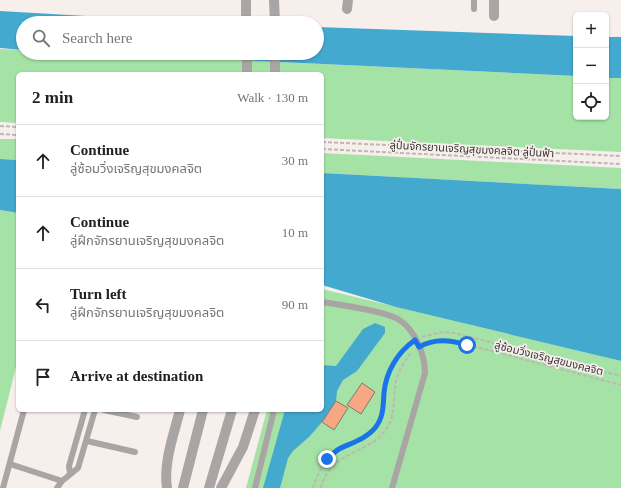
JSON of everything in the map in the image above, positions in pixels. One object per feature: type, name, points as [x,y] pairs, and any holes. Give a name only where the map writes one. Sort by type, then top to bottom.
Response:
[{"type":"street","points":[[246,0],[246,16]]},
{"type":"street","points":[[274,0],[274,16]]},
{"type":"street","points":[[494,0],[494,16]]},
{"type":"street","points":[[247,60],[247,72]]},
{"type":"street","points":[[275,60],[275,72]]},
{"type":"street","points":[[167,488],[166,479],[171,445],[179,412]]},
{"type":"street","points":[[183,488],[202,412]]},
{"type":"street","points":[[209,488],[231,412]]},
{"type":"street","points":[[221,488],[243,447],[254,412]]},
{"type":"lane","points":[[474,0],[474,9]]},
{"type":"lane","points":[[324,302],[362,308],[398,320],[411,332],[425,363],[425,373],[395,471],[392,488]]},
{"type":"lane","points":[[3,488],[23,412]]},
{"type":"lane","points":[[70,473],[69,466],[84,412]]},
{"type":"lane","points":[[58,488],[62,481],[70,473],[78,468],[94,412]]},
{"type":"lane","points":[[113,412],[137,417]]},
{"type":"lane","points":[[254,488],[273,412]]},
{"type":"lane","points":[[87,441],[135,452]]},
{"type":"lane","points":[[10,464],[62,481]]},
{"type":"path","points":[[0,126],[16,127]]},
{"type":"path","points":[[0,134],[16,135]]},
{"type":"path","points":[[324,142],[621,156]]},
{"type":"path","name":"ลู่ปั่นจักรยานเจริญสุขมงคลจิต ลู่ปั่นฟ้า","points":[[324,149],[621,164]]},
{"type":"path","points":[[313,488],[317,476],[327,459],[337,450],[362,438],[375,428],[380,420],[384,408],[387,377],[393,363],[406,346],[415,340],[432,334],[454,333],[621,376]]},
{"type":"path","name":"ลู่ซ้อมวิ่งเจริญสุขมงคลจิต","points":[[321,488],[327,473],[343,457],[373,442],[386,431],[390,421],[396,380],[401,367],[411,353],[419,347],[435,341],[453,341],[621,385]]},
{"type":"green space","points":[[0,49],[16,50],[16,60],[241,60],[573,76],[573,120],[609,120],[609,78],[621,78],[621,152],[324,138],[324,72],[16,72],[16,123],[0,122]]},
{"type":"green space","points":[[0,139],[16,139],[16,160],[0,159]]},
{"type":"green space","points":[[324,153],[621,168],[621,189],[324,173]]},
{"type":"green space","points":[[0,210],[16,213],[16,367],[0,431]]},
{"type":"green space","points":[[324,289],[621,361],[621,488],[246,488],[266,412],[324,412]]},
{"type":"water","points":[[0,11],[86,16],[16,16],[16,49],[0,48]]},
{"type":"water","points":[[324,27],[573,36],[573,76],[241,60],[324,60]]},
{"type":"water","points":[[609,37],[621,37],[621,78],[609,78]]},
{"type":"water","points":[[0,159],[16,160],[16,213],[0,210]]},
{"type":"water","points":[[324,173],[621,189],[621,361],[396,307],[324,286]]},
{"type":"water","points":[[375,323],[385,327],[385,333],[357,371],[343,380],[337,391],[336,401],[322,422],[288,458],[280,488],[263,488],[284,412],[324,412],[324,365],[336,366],[363,329]]},
{"type":"building","points":[[362,383],[375,392],[361,414],[347,405]]},
{"type":"building","points":[[336,401],[348,408],[334,430],[322,422]]},
{"type":"route","points":[[327,459],[337,450],[367,435],[375,428],[380,420],[384,408],[384,392],[387,377],[393,363],[406,346],[415,340],[419,347],[435,341],[444,340],[467,345]]}]
